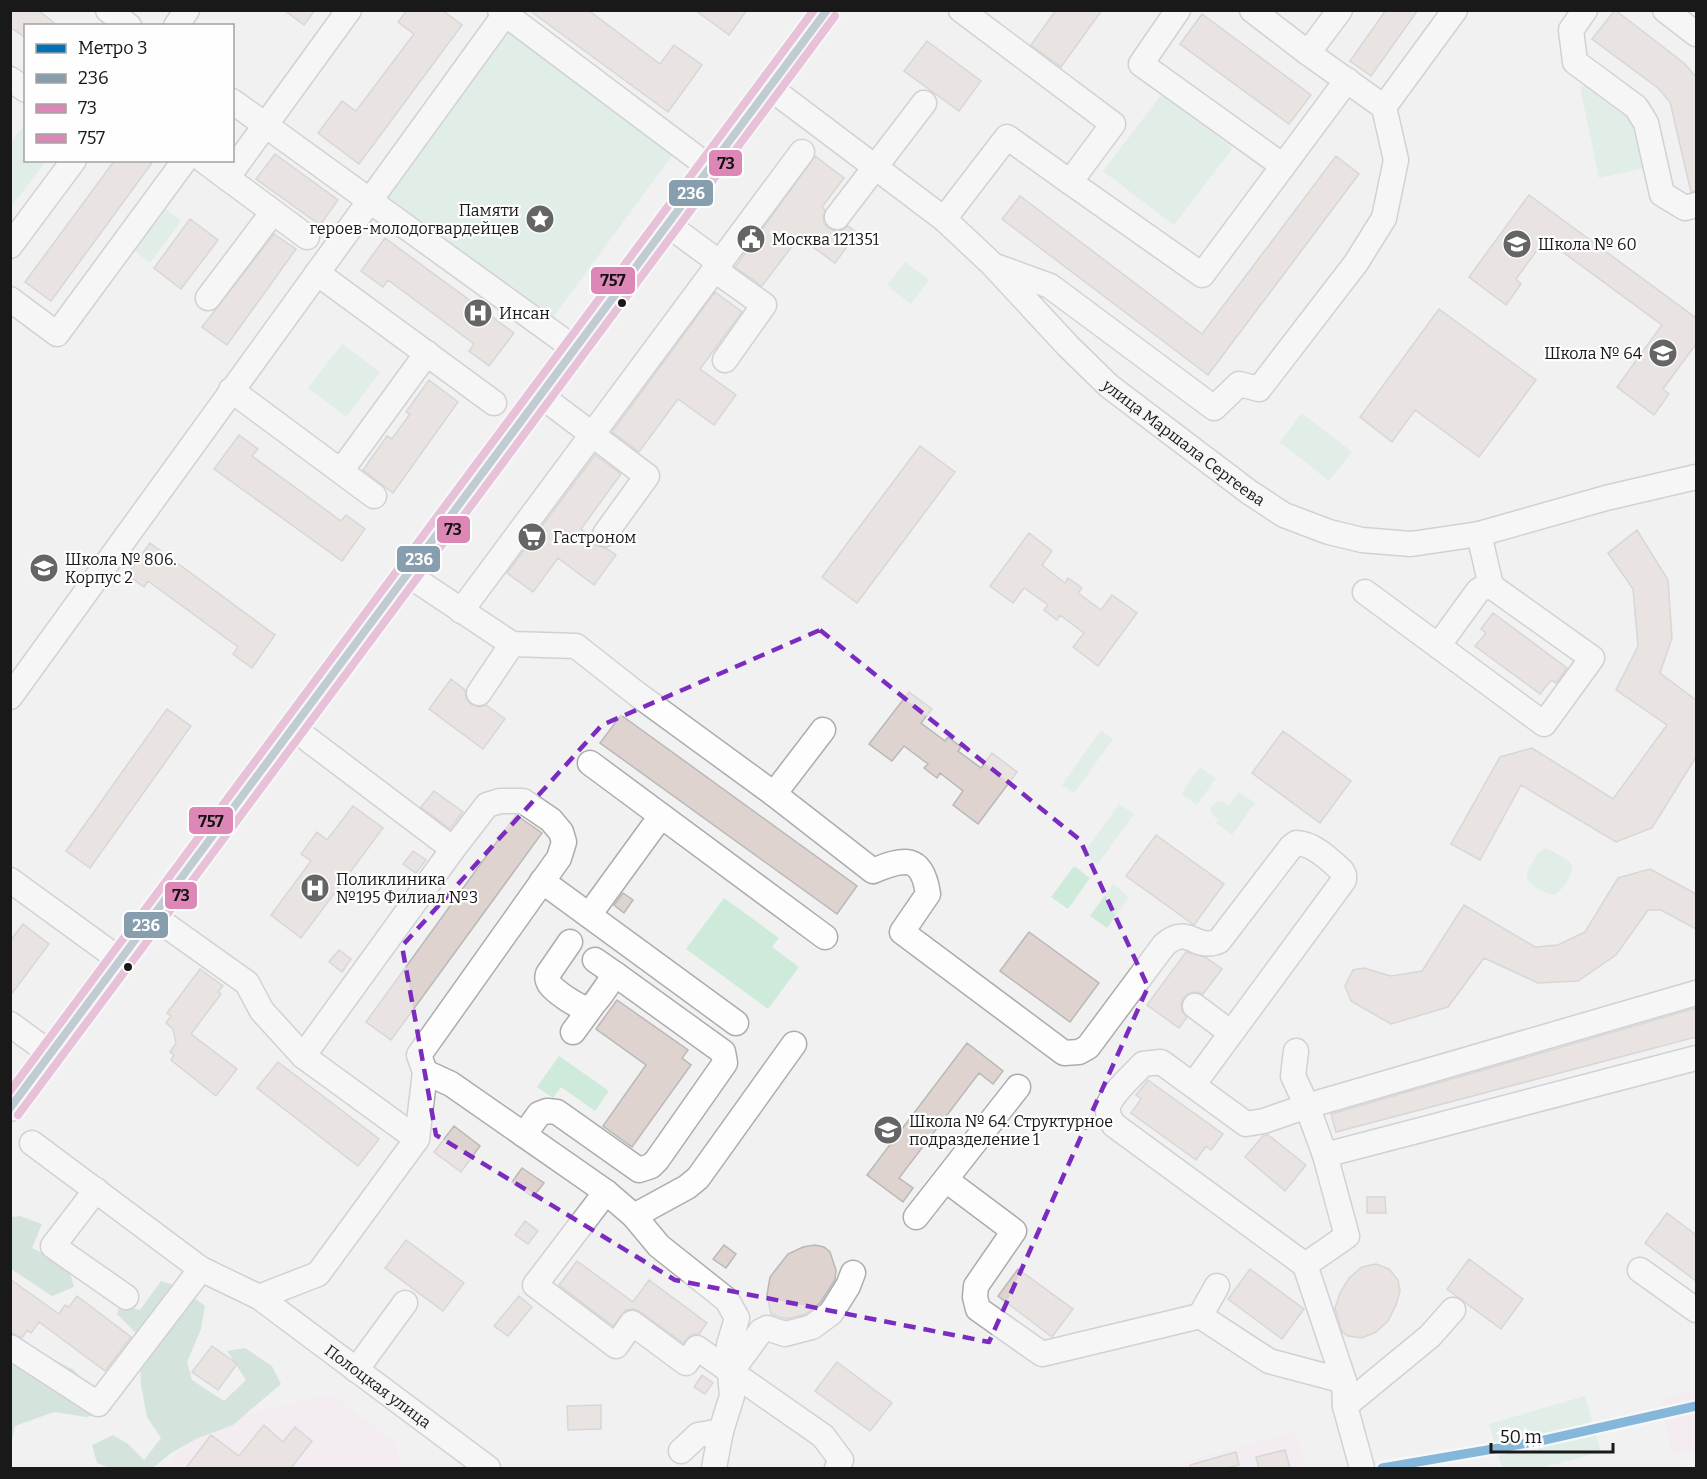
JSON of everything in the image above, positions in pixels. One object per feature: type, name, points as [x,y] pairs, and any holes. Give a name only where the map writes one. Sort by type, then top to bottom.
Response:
[{"type":"street","points":[[108,10],[126,24]]},
{"type":"street","points":[[177,24],[187,10]]},
{"type":"street","points":[[227,178],[350,10]]},
{"type":"street","points":[[10,1108],[827,10]]},
{"type":"street","points":[[961,10],[1113,123],[1070,183]]},
{"type":"street","points":[[1178,10],[1141,64],[1283,166]]},
{"type":"street","points":[[993,265],[1050,286],[1214,408],[1239,384],[1259,389],[1356,263],[1384,218],[1396,160],[1384,107],[1252,10]]},
{"type":"street","points":[[1308,53],[1340,10]]},
{"type":"street","points":[[1384,107],[1455,10]]},
{"type":"street","points":[[1585,10],[1571,30],[1575,62],[1636,107],[1646,123],[1662,194],[1685,208],[1696,205]]},
{"type":"street","points":[[10,697],[504,12],[709,167]]},
{"type":"street","points":[[10,79],[24,89]]},
{"type":"street","points":[[944,219],[1007,137],[1202,275],[1347,80]]},
{"type":"street","name":"улица Маршала Сергеева","points":[[769,87],[944,219],[993,265],[1068,346],[1109,386],[1248,492],[1284,515],[1329,532],[1362,540],[1410,544],[1479,534],[1606,498],[1696,477]]},
{"type":"street","points":[[234,102],[575,349]]},
{"type":"street","points":[[837,217],[924,103]]},
{"type":"street","points":[[460,611],[802,152]]},
{"type":"street","points":[[10,246],[73,162]]},
{"type":"street","points":[[10,299],[57,334],[184,162]]},
{"type":"street","points":[[206,162],[307,237]]},
{"type":"street","points":[[208,298],[273,212]]},
{"type":"street","points":[[667,224],[764,305],[725,360]]},
{"type":"street","points":[[317,273],[494,403]]},
{"type":"street","points":[[341,471],[427,353]]},
{"type":"street","points":[[231,390],[374,496]]},
{"type":"street","points":[[540,396],[647,476],[605,534]]},
{"type":"street","points":[[1479,534],[1491,586]]},
{"type":"street","points":[[407,574],[513,644],[576,646],[873,871],[895,862],[905,862],[919,867],[924,874],[928,894],[902,932],[1064,1053],[1079,1052],[1088,1047],[1164,945],[1178,936],[1185,936],[1203,943],[1212,944],[1219,941],[1291,847],[1296,843],[1308,845],[1342,871],[1344,880],[1193,1085]]},
{"type":"street","points":[[1365,592],[1438,646],[1544,724],[1592,658],[1491,586],[1478,591],[1438,646]]},
{"type":"street","points":[[479,693],[513,644]]},
{"type":"street","points":[[293,728],[453,849]]},
{"type":"street","points":[[774,794],[823,730]]},
{"type":"street","points":[[590,763],[825,937]]},
{"type":"street","points":[[259,1298],[318,1274],[417,1139],[425,1072],[419,1054],[560,858],[564,842],[561,832],[551,820],[523,801],[500,801],[487,806],[453,849],[303,1056]]},
{"type":"street","points":[[589,915],[661,816]]},
{"type":"street","points":[[10,880],[120,960]]},
{"type":"street","points":[[542,881],[736,1023]]},
{"type":"street","points":[[153,916],[247,983],[262,1011],[303,1056],[417,1139]]},
{"type":"street","points":[[570,942],[550,970],[548,982],[580,1007],[592,1006]]},
{"type":"street","points":[[524,1135],[539,1114],[552,1110],[639,1170],[646,1168],[657,1160],[725,1063],[723,1052],[594,960]]},
{"type":"street","points":[[573,1032],[615,974]]},
{"type":"street","points":[[1362,1468],[1345,1406],[1344,1382],[1305,1265],[1114,1125],[1109,1117],[1108,1106],[1113,1096],[1143,1064],[1161,1062],[1246,1124],[1264,1121],[1307,1106],[1696,993]]},
{"type":"street","points":[[1195,1006],[1231,1033]]},
{"type":"street","points":[[10,1024],[51,1054]]},
{"type":"street","points":[[634,1216],[687,1187],[698,1178],[794,1044]]},
{"type":"street","points":[[1296,1051],[1293,1076],[1307,1106],[1324,1155],[1347,1236],[1305,1265]]},
{"type":"street","points":[[1324,1155],[1696,1058]]},
{"type":"street","points":[[425,1072],[451,1084],[606,1192],[634,1216],[659,1246],[727,1300],[737,1318],[729,1345],[732,1396],[721,1431],[714,1468]]},
{"type":"street","points":[[916,1217],[1018,1087]]},
{"type":"street","name":"Полоцкая улица","points":[[32,1143],[201,1269],[259,1298],[488,1468]]},
{"type":"street","points":[[946,1180],[1014,1231],[976,1286],[975,1297],[978,1309],[1042,1354],[1200,1316],[1269,1360],[1344,1382]]},
{"type":"street","points":[[96,1190],[53,1246],[126,1297]]},
{"type":"street","points":[[606,1192],[535,1285],[616,1346],[632,1323],[686,1363],[697,1348],[823,1436],[841,1460],[837,1468]]},
{"type":"street","points":[[10,1347],[98,1404],[201,1269]]},
{"type":"street","points":[[1640,1270],[1696,1310]]},
{"type":"street","points":[[730,1372],[761,1331],[767,1328],[785,1334],[812,1328],[831,1313],[848,1286],[853,1273]]},
{"type":"street","points":[[1200,1316],[1217,1286]]},
{"type":"street","points":[[356,1370],[405,1303]]},
{"type":"street","points":[[1345,1406],[1430,1336],[1453,1311]]},
{"type":"street","points":[[681,1451],[698,1435],[721,1431]]},
{"type":"highlighted area","points":[[820,630],[1080,840],[1148,987],[989,1342],[675,1280],[436,1135],[402,946],[602,725]]},
{"type":"shaded area","points":[[1696,1391],[1696,1450],[1672,1455],[1660,1398]]},
{"type":"shaded area","points":[[330,1394],[396,1442],[402,1468],[165,1468],[199,1426]]},
{"type":"shaded area","points":[[1295,1432],[1307,1468],[1162,1468]]},
{"type":"green space","points":[[506,28],[675,152],[553,317],[385,195]]},
{"type":"green space","points":[[1592,85],[1635,117],[1645,168],[1599,178],[1580,87]]},
{"type":"green space","points":[[1162,94],[1233,148],[1174,225],[1103,171]]},
{"type":"green space","points":[[23,126],[24,162],[45,162],[11,207],[11,143]]},
{"type":"green space","points":[[162,206],[181,221],[150,263],[131,248]]},
{"type":"green space","points":[[905,262],[929,280],[911,304],[887,285]]},
{"type":"green space","points":[[342,344],[380,372],[346,417],[308,388]]},
{"type":"green space","points":[[1302,413],[1352,452],[1329,481],[1280,442]]},
{"type":"green space","points":[[1101,730],[1113,739],[1074,793],[1062,785]]},
{"type":"green space","points":[[1200,767],[1216,778],[1197,805],[1181,794]]},
{"type":"green space","points":[[1239,792],[1255,803],[1232,835],[1216,823],[1219,820],[1212,815],[1210,808],[1218,801],[1229,806]]},
{"type":"green space","points":[[1119,804],[1134,814],[1098,864],[1083,854]]},
{"type":"green space","points":[[1544,849],[1551,850],[1566,859],[1572,866],[1569,878],[1555,895],[1532,885],[1527,877],[1539,852]]},
{"type":"green space","points":[[1074,866],[1090,878],[1068,909],[1051,897]]},
{"type":"green space","points":[[1113,884],[1129,897],[1107,928],[1090,916]]},
{"type":"green space","points":[[724,898],[779,938],[772,947],[799,967],[768,1009],[686,949]]},
{"type":"green space","points":[[559,1056],[609,1091],[595,1111],[561,1087],[553,1098],[537,1087]]},
{"type":"green space","points":[[20,1216],[42,1224],[32,1248],[68,1265],[74,1287],[52,1296],[11,1269],[11,1217]]},
{"type":"green space","points":[[161,1281],[180,1287],[205,1306],[201,1329],[187,1362],[192,1380],[224,1401],[246,1380],[227,1351],[245,1348],[272,1366],[281,1384],[233,1425],[198,1438],[171,1453],[153,1468],[110,1468],[97,1463],[92,1445],[113,1435],[128,1444],[144,1460],[161,1438],[147,1417],[141,1385],[139,1336],[117,1314],[120,1305],[140,1310]]},
{"type":"green space","points":[[11,1348],[47,1356],[74,1370],[112,1410],[86,1417],[54,1412],[15,1426],[11,1444]]},
{"type":"green space","points":[[1585,1396],[1601,1452],[1541,1468],[1502,1468],[1489,1424]]},
{"type":"building","points":[[10,10],[38,10],[56,24],[24,24],[24,37],[10,27]]},
{"type":"building","points":[[284,10],[315,10],[304,25]]},
{"type":"building","points":[[407,10],[442,10],[462,25],[359,164],[318,133],[342,101],[356,111],[414,34],[398,22]]},
{"type":"building","points":[[529,10],[588,10],[660,64],[674,45],[702,65],[668,112]]},
{"type":"building","points":[[695,10],[747,10],[729,35]]},
{"type":"building","points":[[1056,10],[1102,10],[1061,67],[1031,45]]},
{"type":"building","points":[[1386,10],[1418,10],[1371,76],[1350,61]]},
{"type":"building","points":[[1615,10],[1684,63],[1696,77],[1696,191],[1691,192],[1670,102],[1658,88],[1592,39]]},
{"type":"building","points":[[1202,14],[1311,95],[1289,124],[1180,44]]},
{"type":"building","points":[[927,41],[981,81],[959,111],[904,71]]},
{"type":"building","points":[[275,154],[338,200],[320,225],[256,179]]},
{"type":"building","points":[[815,156],[844,178],[822,207],[825,210],[824,223],[835,231],[848,226],[857,233],[835,263],[799,237],[762,286],[735,267]]},
{"type":"building","points":[[1336,156],[1359,174],[1208,375],[1002,219],[1020,196],[1202,334]]},
{"type":"building","points":[[114,162],[153,162],[51,301],[25,282]]},
{"type":"building","points":[[1529,195],[1696,318],[1696,344],[1663,389],[1669,394],[1654,415],[1617,387],[1662,325],[1545,239],[1516,279],[1521,284],[1506,305],[1469,277]]},
{"type":"building","points":[[190,219],[218,240],[181,289],[154,268]]},
{"type":"building","points":[[274,234],[296,249],[227,345],[202,327]]},
{"type":"building","points":[[385,238],[514,333],[489,366],[469,351],[474,344],[388,280],[383,287],[361,271]]},
{"type":"building","points":[[715,292],[742,312],[700,369],[736,395],[714,425],[678,399],[639,452],[612,432]]},
{"type":"building","points":[[1439,309],[1536,380],[1479,457],[1415,410],[1392,442],[1360,417]]},
{"type":"building","points":[[429,380],[458,402],[393,493],[363,470],[387,436],[392,439],[410,414],[406,412]]},
{"type":"building","points":[[239,435],[258,449],[252,456],[341,521],[346,515],[365,529],[342,561],[214,469]]},
{"type":"building","points":[[920,446],[955,472],[857,603],[822,577]]},
{"type":"building","points":[[595,455],[621,474],[581,529],[591,537],[596,545],[616,555],[594,585],[558,558],[533,592],[507,573]]},
{"type":"building","points":[[1637,530],[1668,580],[1672,638],[1660,673],[1696,700],[1696,757],[1652,828],[1616,842],[1521,785],[1480,860],[1451,844],[1500,757],[1532,748],[1613,799],[1667,725],[1616,690],[1638,646],[1633,589],[1608,553]]},
{"type":"building","points":[[1029,533],[1052,551],[1042,565],[1065,583],[1068,578],[1082,588],[1078,593],[1101,610],[1112,595],[1137,613],[1098,666],[1073,647],[1084,633],[1060,615],[1057,620],[1044,610],[1048,605],[1024,588],[1013,603],[990,586]]},
{"type":"building","points":[[150,543],[275,635],[252,668],[233,654],[238,647],[148,581],[144,587],[127,575]]},
{"type":"building","points":[[1493,613],[1567,668],[1556,683],[1551,680],[1540,694],[1475,646],[1486,633],[1481,629]]},
{"type":"building","points":[[451,679],[465,690],[466,699],[471,704],[479,707],[486,705],[505,719],[483,749],[429,709]]},
{"type":"building","points":[[909,692],[932,709],[921,723],[945,741],[948,737],[961,747],[958,751],[981,768],[992,753],[1017,772],[978,824],[953,805],[963,791],[940,773],[937,778],[924,768],[928,764],[904,746],[892,761],[869,744]]},
{"type":"building","points":[[167,709],[191,726],[90,868],[66,851]]},
{"type":"building","points":[[621,715],[857,886],[837,914],[600,743]]},
{"type":"building","points":[[1283,731],[1351,781],[1320,823],[1252,773]]},
{"type":"building","points":[[434,791],[463,812],[450,829],[421,807]]},
{"type":"building","name":"Поликлиника №195 Филиал №3","points":[[353,806],[383,828],[301,938],[271,915],[311,861],[301,854],[317,832],[327,840]]},
{"type":"building","points":[[516,815],[542,833],[391,1040],[366,1022]]},
{"type":"building","points":[[1156,835],[1224,884],[1194,925],[1126,876]]},
{"type":"building","points":[[413,851],[426,860],[416,873],[403,864]]},
{"type":"building","points":[[1650,869],[1696,894],[1696,929],[1661,910],[1648,910],[1616,955],[1578,981],[1538,983],[1484,958],[1448,1007],[1391,1024],[1351,1001],[1345,986],[1353,970],[1364,968],[1391,976],[1422,971],[1464,905],[1535,947],[1558,945],[1585,932],[1618,878]]},
{"type":"building","points":[[623,893],[633,900],[624,913],[614,905]]},
{"type":"building","points":[[23,924],[49,944],[10,996],[10,941]]},
{"type":"building","points":[[1029,932],[1099,983],[1070,1022],[1000,971]]},
{"type":"building","points":[[339,950],[351,959],[342,972],[329,962]]},
{"type":"building","points":[[1186,952],[1205,957],[1222,969],[1203,994],[1190,993],[1183,998],[1182,1011],[1187,1017],[1179,1028],[1147,1005]]},
{"type":"building","points":[[200,969],[223,986],[218,992],[221,994],[191,1034],[237,1069],[216,1096],[171,1060],[174,1055],[170,1052],[176,1043],[173,1029],[166,1023],[171,1016],[167,1013]]},
{"type":"building","points":[[617,1000],[688,1050],[682,1058],[691,1065],[632,1147],[603,1126],[646,1065],[596,1029]]},
{"type":"building","points":[[1696,1008],[1696,1037],[1336,1132],[1331,1114]]},
{"type":"building","points":[[967,1043],[1003,1071],[993,1084],[979,1073],[899,1178],[913,1188],[903,1202],[867,1175]]},
{"type":"building","points":[[278,1062],[379,1139],[358,1166],[257,1088]]},
{"type":"building","points":[[1148,1080],[1223,1134],[1211,1150],[1206,1146],[1196,1160],[1131,1113],[1141,1099],[1136,1095]]},
{"type":"building","points":[[454,1126],[480,1146],[461,1172],[434,1152]]},
{"type":"building","points":[[1268,1135],[1306,1165],[1285,1191],[1245,1157],[1263,1136]]},
{"type":"building","points":[[522,1168],[544,1183],[533,1197],[512,1182]]},
{"type":"building","points":[[1367,1197],[1385,1197],[1386,1213],[1367,1213]]},
{"type":"building","points":[[1667,1213],[1696,1235],[1696,1281],[1645,1243]]},
{"type":"building","points":[[525,1221],[538,1231],[528,1244],[515,1235]]},
{"type":"building","points":[[406,1240],[464,1283],[443,1311],[385,1268]]},
{"type":"building","points":[[724,1245],[736,1254],[726,1268],[713,1259]]},
{"type":"building","points":[[815,1245],[824,1247],[830,1252],[836,1270],[835,1280],[820,1303],[806,1314],[786,1319],[771,1314],[767,1295],[770,1277],[788,1254],[803,1247]]},
{"type":"building","points":[[1469,1259],[1523,1299],[1501,1329],[1447,1289]]},
{"type":"building","points":[[577,1261],[633,1302],[649,1280],[707,1323],[699,1334],[691,1335],[683,1343],[634,1309],[626,1310],[613,1326],[559,1285]]},
{"type":"building","points":[[1376,1264],[1389,1269],[1398,1280],[1400,1291],[1396,1305],[1388,1321],[1376,1332],[1362,1338],[1348,1336],[1342,1332],[1335,1308],[1340,1293],[1349,1278],[1362,1267]]},
{"type":"building","points":[[1018,1269],[1073,1309],[1052,1337],[998,1296]]},
{"type":"building","points":[[1250,1269],[1304,1309],[1282,1339],[1228,1299]]},
{"type":"building","points":[[10,1279],[59,1314],[65,1305],[69,1307],[77,1296],[131,1337],[105,1371],[39,1322],[31,1333],[27,1330],[22,1338],[11,1333]]},
{"type":"building","points":[[519,1296],[532,1307],[508,1336],[494,1326]]},
{"type":"building","points":[[212,1346],[237,1364],[218,1390],[192,1372]]},
{"type":"building","points":[[837,1362],[892,1403],[870,1431],[815,1391]]},
{"type":"building","points":[[702,1375],[713,1383],[705,1394],[694,1387]]},
{"type":"building","points":[[601,1405],[601,1429],[568,1430],[567,1406]]},
{"type":"building","points":[[264,1425],[283,1442],[295,1427],[312,1441],[291,1468],[186,1468],[211,1435],[239,1456]]},
{"type":"building","points":[[1285,1450],[1290,1468],[1259,1468],[1256,1457]]},
{"type":"building","points":[[1236,1452],[1239,1465],[1227,1468],[1190,1468],[1190,1465]]},
{"type":"metro line","name":"3","points":[[1382,1468],[1540,1441],[1696,1406]]},
{"type":"transit line","name":"757","points":[[10,1091],[814,10]]},
{"type":"transit line","name":"236","points":[[10,1108],[827,10]]},
{"type":"transit line","name":"73","points":[[18,1115],[835,16]]},
{"type":"place","name":"Памяти героев-молодогвардейцев","points":[[540,219]]},
{"type":"place","name":"Москва 121351","points":[[751,239]]},
{"type":"place","name":"Школа № 60","points":[[1517,244]]},
{"type":"place","name":"Инсан","points":[[478,313]]},
{"type":"place","name":"Школа № 64","points":[[1663,353]]},
{"type":"place","name":"Гастроном","points":[[532,537]]},
{"type":"place","name":"Школа № 806. Корпус 2","points":[[44,568]]},
{"type":"place","name":"Поликлиника №195 Филиал №3","points":[[315,888]]},
{"type":"place","name":"Школа № 64. Структурное подразделение 1","points":[[888,1130]]}]
